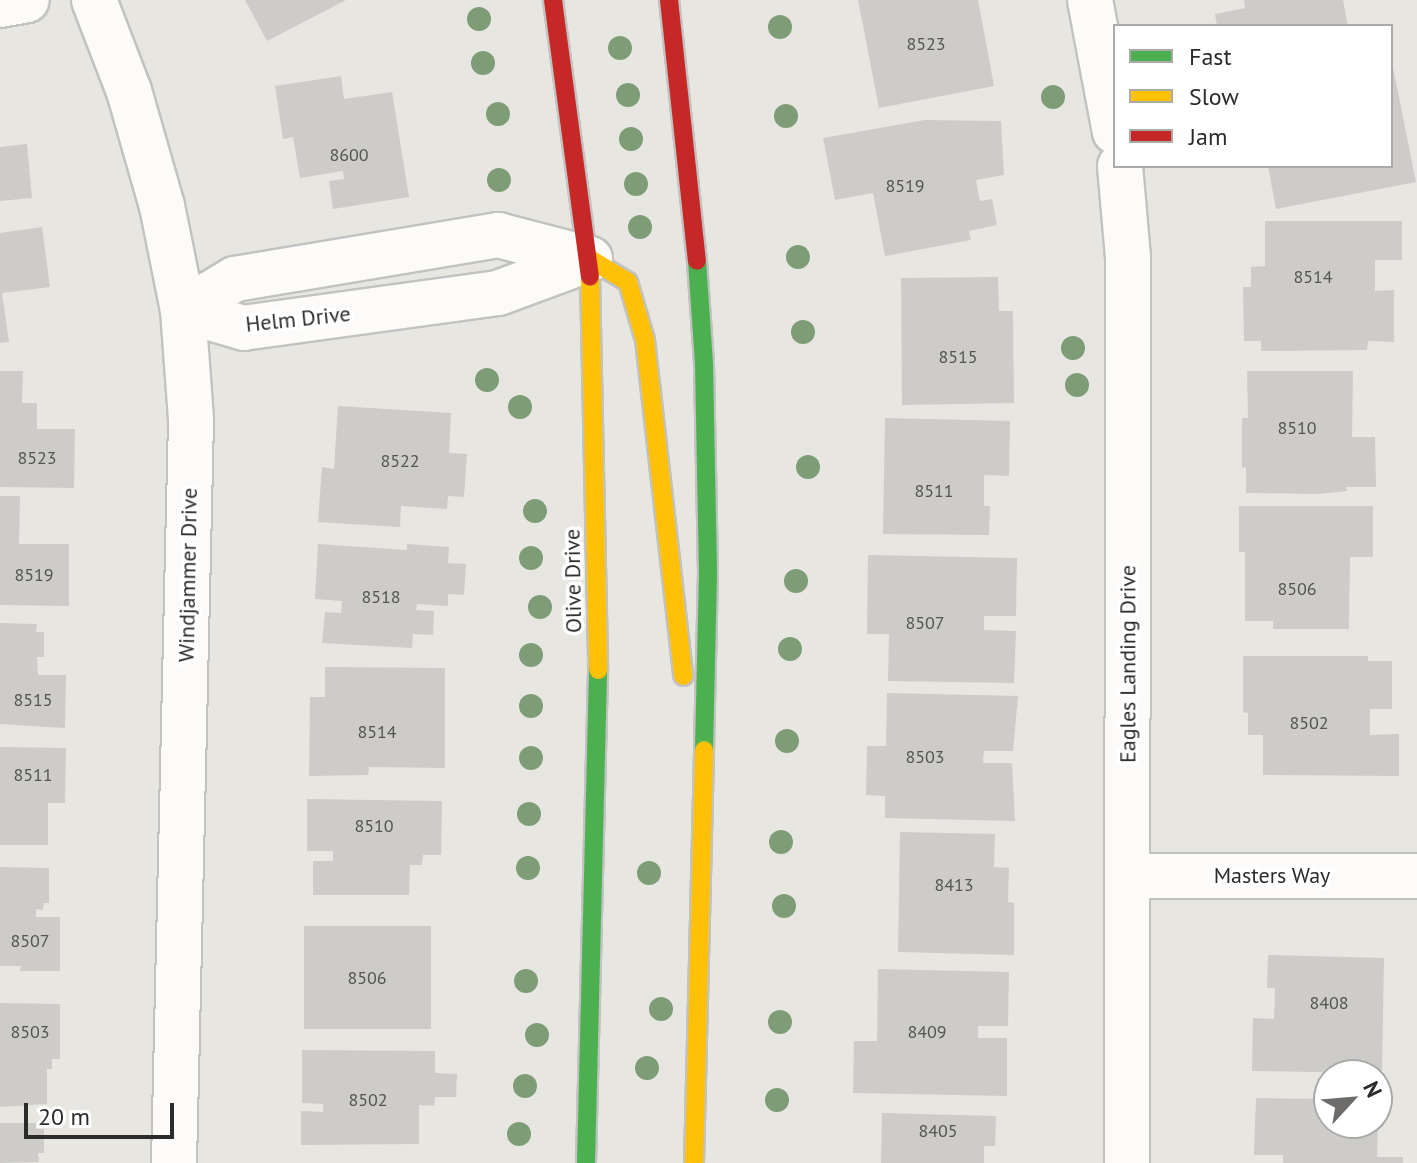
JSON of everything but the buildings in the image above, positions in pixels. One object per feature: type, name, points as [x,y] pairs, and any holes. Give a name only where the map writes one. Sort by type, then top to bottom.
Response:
[{"type":"main road","name":"Olive Drive","points":[[553,0],[590,259],[599,626],[586,1163]]},
{"type":"main road","points":[[669,0],[693,210],[704,364],[708,573],[694,1163]]},
{"type":"main road","points":[[590,259],[628,282],[645,340],[701,837]]},
{"type":"street","points":[[0,5],[27,0]]},
{"type":"street","name":"Windjammer Drive","points":[[94,0],[133,105],[162,206],[183,310],[191,420],[174,1163]]},
{"type":"street","points":[[1090,0],[1113,121]]},
{"type":"street","name":"Eagles Landing Drive","points":[[1120,168],[1128,258],[1127,1163]]},
{"type":"street","name":"Helm Drive","points":[[183,310],[235,279],[498,235],[590,259]]},
{"type":"street","name":"Helm Drive","points":[[183,310],[244,328],[498,293],[590,259]]},
{"type":"street","name":"Masters Way","points":[[1128,876],[1417,876]]},
{"type":"traffic: fast","points":[[697,261],[704,364],[708,573],[704,750]]},
{"type":"traffic: fast","points":[[586,1163],[598,670]]},
{"type":"traffic: slow","points":[[590,259],[628,282],[645,340],[683,676]]},
{"type":"traffic: slow","points":[[590,277],[598,670]]},
{"type":"traffic: slow","points":[[694,1163],[704,750]]},
{"type":"traffic: jam","points":[[553,0],[590,277]]},
{"type":"traffic: jam","points":[[669,0],[697,261]]}]
